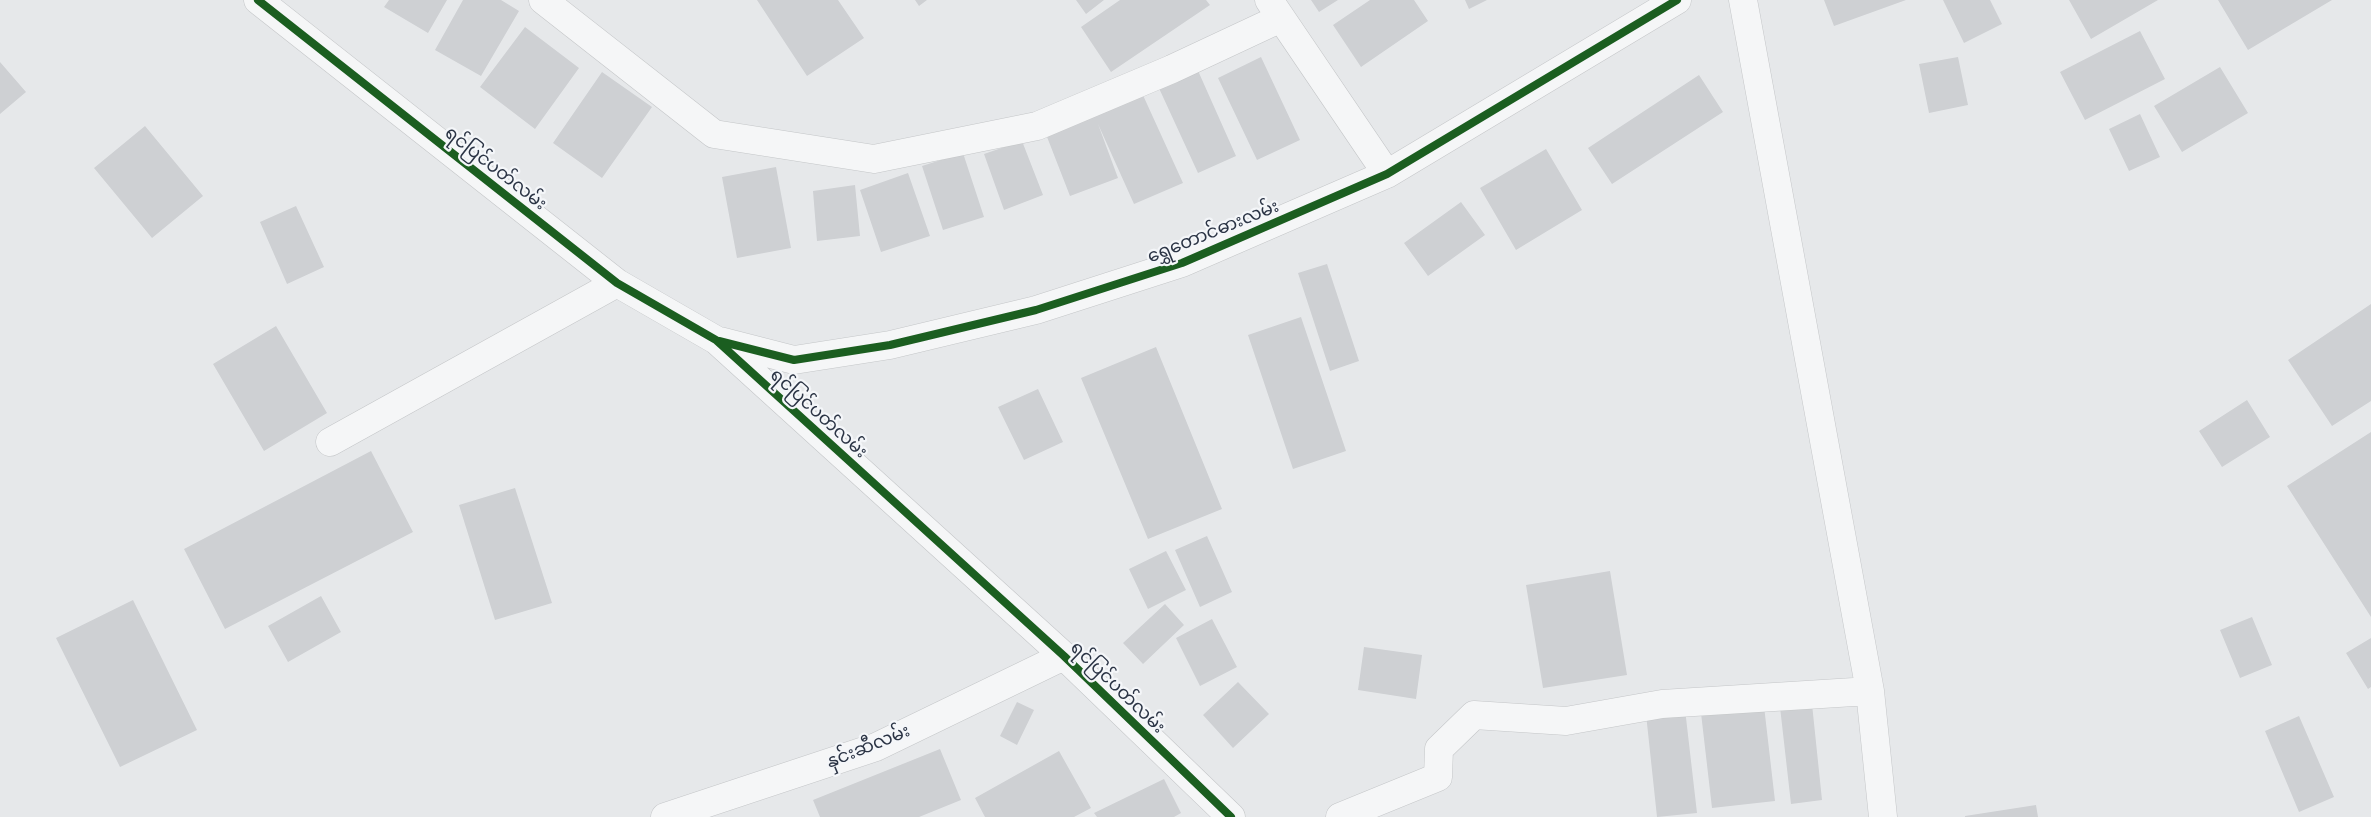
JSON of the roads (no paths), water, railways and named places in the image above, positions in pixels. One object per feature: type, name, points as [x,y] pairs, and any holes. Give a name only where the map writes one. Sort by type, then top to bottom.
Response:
[{"type":"street","name":"ရင်ပြင်ပတ်လမ်း","points":[[258,0],[617,283],[716,340],[1064,656],[1231,817]]},
{"type":"street","points":[[543,0],[714,134],[874,159],[1037,126],[1172,69],[1275,9],[1387,174]]},
{"type":"street","name":"ရွှေတောင်ဓားလမ်း","points":[[716,340],[794,360],[890,345],[1036,310],[1182,263],[1387,174],[1677,0]]},
{"type":"street","points":[[1743,0],[1870,691],[1883,817]]},
{"type":"street","points":[[330,442],[617,283]]},
{"type":"street","name":"နှင်းဆီလမ်း","points":[[664,817],[876,747],[1064,656]]},
{"type":"street","points":[[1340,817],[1438,777],[1439,749],[1474,715],[1566,721],[1662,704],[1870,691]]}]
